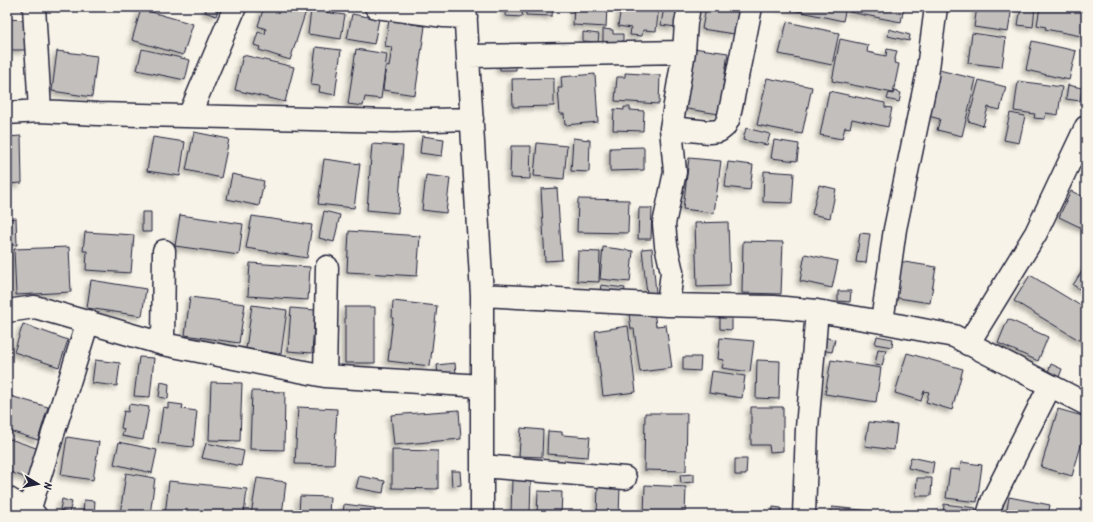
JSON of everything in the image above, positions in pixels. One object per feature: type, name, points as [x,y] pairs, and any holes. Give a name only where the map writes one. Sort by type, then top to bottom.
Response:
[{"type":"street","points":[[34,7],[40,111]]},
{"type":"street","points":[[189,116],[235,7]]},
{"type":"street","points":[[376,7],[465,12],[469,56],[482,295],[482,515]]},
{"type":"street","points":[[668,305],[672,272],[666,246],[664,224],[675,172],[671,128],[684,52],[686,23],[689,7]]},
{"type":"street","points":[[671,128],[709,132],[719,131],[724,127],[729,114],[751,7]]},
{"type":"street","points":[[882,322],[895,229],[927,76],[936,7]]},
{"type":"street","points":[[469,56],[684,52]]},
{"type":"street","points":[[7,113],[40,111],[98,114],[393,121],[472,119]]},
{"type":"street","points":[[968,344],[1036,233],[1086,127]]},
{"type":"street","points":[[163,344],[164,250]]},
{"type":"street","points":[[325,376],[327,267]]},
{"type":"street","points":[[482,295],[668,305],[774,307],[817,311],[882,322],[954,336],[1086,403]]},
{"type":"street","points":[[7,311],[35,307],[88,321],[163,344],[325,376],[482,386]]},
{"type":"street","points":[[804,515],[807,428],[817,311]]},
{"type":"street","points":[[7,498],[32,513],[88,321]]},
{"type":"street","points":[[988,515],[993,499],[1050,386]]},
{"type":"street","points":[[482,466],[625,478]]},
{"type":"building","points":[[207,7],[219,7],[216,16],[205,12]]},
{"type":"building","points":[[264,7],[307,8],[290,60],[259,50],[260,47],[254,45],[258,32],[265,34],[266,29],[258,26]]},
{"type":"building","points":[[506,7],[523,7],[522,17],[505,16]]},
{"type":"building","points":[[526,7],[553,7],[552,16],[526,15]]},
{"type":"building","points":[[574,7],[607,7],[606,27],[573,25]]},
{"type":"building","points":[[621,7],[659,7],[656,31],[643,30],[642,36],[630,35],[631,28],[618,26]]},
{"type":"building","points":[[664,7],[679,7],[676,27],[661,25]]},
{"type":"building","points":[[706,7],[739,7],[734,34],[702,29]]},
{"type":"building","points":[[779,7],[846,7],[843,21]]},
{"type":"building","points":[[850,7],[904,7],[901,22],[849,12]]},
{"type":"building","points":[[977,7],[1012,7],[1008,32],[974,27]]},
{"type":"building","points":[[1021,7],[1035,7],[1033,27],[1018,25]]},
{"type":"building","points":[[1040,7],[1086,7],[1086,37],[1045,29],[1046,27],[1037,25]]},
{"type":"building","points":[[141,9],[193,24],[183,55],[132,40]]},
{"type":"building","points":[[311,10],[345,15],[341,39],[308,34]]},
{"type":"building","points":[[352,14],[379,19],[374,44],[347,39]]},
{"type":"building","points":[[7,19],[25,20],[25,50],[7,50]]},
{"type":"building","points":[[389,20],[425,26],[415,95],[383,90],[386,66],[389,67],[392,47],[385,46]]},
{"type":"building","points":[[787,22],[839,33],[832,65],[779,54]]},
{"type":"building","points":[[603,29],[613,30],[613,34],[623,34],[623,45],[603,44]]},
{"type":"building","points":[[889,29],[910,35],[909,41],[888,36]]},
{"type":"building","points":[[583,32],[599,34],[598,42],[583,41]]},
{"type":"building","points":[[972,33],[1006,38],[1002,67],[968,63]]},
{"type":"building","points":[[840,39],[868,45],[867,52],[886,56],[887,49],[897,51],[894,63],[899,64],[893,93],[832,81]]},
{"type":"building","points":[[1032,41],[1076,51],[1069,80],[1026,70]]},
{"type":"building","points":[[316,47],[341,50],[335,95],[319,92],[320,86],[311,85]]},
{"type":"building","points":[[693,48],[728,53],[719,114],[681,108]]},
{"type":"building","points":[[142,49],[190,60],[185,80],[137,70]]},
{"type":"building","points":[[356,49],[387,54],[381,99],[365,97],[363,106],[348,104]]},
{"type":"building","points":[[57,51],[97,56],[92,97],[52,91]]},
{"type":"building","points":[[243,55],[294,67],[285,102],[235,90]]},
{"type":"building","points":[[516,59],[516,70],[500,70],[499,60]]},
{"type":"building","points":[[939,70],[976,79],[962,136],[937,130],[940,119],[928,116]]},
{"type":"building","points":[[625,73],[660,75],[659,104],[615,101],[617,77],[625,77]]},
{"type":"building","points":[[595,74],[598,122],[565,125],[564,114],[560,114],[558,88],[562,88],[561,77]]},
{"type":"building","points":[[554,78],[554,106],[513,107],[512,79]]},
{"type":"building","points":[[767,78],[812,87],[802,134],[757,125]]},
{"type":"building","points":[[979,80],[1006,87],[1000,110],[988,107],[983,126],[968,121]]},
{"type":"building","points":[[1018,81],[1062,87],[1058,115],[1046,113],[1045,119],[1034,118],[1035,114],[1014,111]]},
{"type":"building","points":[[1068,85],[1082,88],[1080,101],[1066,99]]},
{"type":"building","points":[[829,91],[885,103],[885,107],[892,108],[888,127],[852,119],[850,128],[845,127],[842,139],[820,135]]},
{"type":"building","points":[[894,91],[901,93],[899,102],[887,99],[889,93],[893,94]]},
{"type":"building","points":[[624,107],[630,107],[630,110],[644,111],[643,131],[613,130],[614,109],[624,110]]},
{"type":"building","points":[[1010,113],[1025,116],[1019,143],[1004,140]]},
{"type":"building","points":[[746,128],[770,134],[767,145],[743,140]]},
{"type":"building","points":[[194,132],[229,139],[221,178],[186,170]]},
{"type":"building","points":[[21,136],[22,183],[7,184],[7,137]]},
{"type":"building","points":[[422,136],[444,139],[442,156],[420,153]]},
{"type":"building","points":[[153,137],[185,142],[180,176],[147,171]]},
{"type":"building","points":[[573,138],[590,140],[589,172],[571,171]]},
{"type":"building","points":[[774,140],[799,144],[797,161],[771,158]]},
{"type":"building","points":[[537,143],[567,146],[564,179],[534,176]]},
{"type":"building","points":[[372,144],[403,146],[398,213],[367,210]]},
{"type":"building","points":[[511,146],[531,146],[530,179],[510,178]]},
{"type":"building","points":[[644,147],[644,170],[610,171],[610,148]]},
{"type":"building","points":[[689,158],[721,161],[714,213],[683,209]]},
{"type":"building","points":[[324,159],[360,164],[354,208],[318,204]]},
{"type":"building","points":[[728,162],[753,165],[750,190],[725,187]]},
{"type":"building","points":[[764,171],[794,173],[792,203],[763,202]]},
{"type":"building","points":[[232,174],[264,181],[259,206],[227,199]]},
{"type":"building","points":[[426,175],[450,178],[446,213],[422,210]]},
{"type":"building","points":[[819,185],[836,189],[830,218],[812,214]]},
{"type":"building","points":[[557,188],[562,260],[545,261],[541,189]]},
{"type":"building","points":[[1071,191],[1086,198],[1086,230],[1059,217]]},
{"type":"building","points":[[578,199],[629,200],[628,233],[577,232]]},
{"type":"building","points":[[639,208],[652,208],[651,239],[638,239]]},
{"type":"building","points":[[324,211],[340,215],[334,242],[319,238]]},
{"type":"building","points":[[142,212],[151,212],[151,232],[142,232]]},
{"type":"building","points":[[180,215],[243,224],[239,255],[175,246]]},
{"type":"building","points":[[252,216],[312,225],[307,258],[246,248]]},
{"type":"building","points":[[16,218],[17,245],[7,245],[7,219]]},
{"type":"building","points":[[728,222],[730,286],[697,287],[695,223]]},
{"type":"building","points":[[349,231],[420,236],[417,276],[347,272]]},
{"type":"building","points":[[85,232],[134,235],[131,273],[86,270],[87,251],[83,251]]},
{"type":"building","points":[[860,233],[870,234],[866,263],[856,262]]},
{"type":"building","points":[[743,241],[783,242],[781,294],[742,293]]},
{"type":"building","points":[[69,247],[71,292],[16,295],[14,249]]},
{"type":"building","points":[[603,247],[633,251],[630,282],[600,279]]},
{"type":"building","points":[[652,248],[656,293],[647,294],[642,249]]},
{"type":"building","points":[[578,251],[600,252],[599,282],[577,281]]},
{"type":"building","points":[[805,254],[838,261],[832,288],[800,281]]},
{"type":"building","points":[[898,261],[936,267],[930,303],[892,297]]},
{"type":"building","points":[[250,263],[310,267],[308,300],[248,296]]},
{"type":"building","points":[[1086,265],[1086,293],[1073,285]]},
{"type":"building","points":[[1030,275],[1086,309],[1086,339],[1084,343],[1014,301]]},
{"type":"building","points":[[91,280],[146,289],[142,316],[87,308]]},
{"type":"building","points":[[601,285],[625,288],[624,294],[600,291]]},
{"type":"building","points":[[838,291],[851,291],[850,302],[838,301]]},
{"type":"building","points":[[190,297],[245,304],[239,343],[185,335]]},
{"type":"building","points":[[393,301],[437,306],[430,366],[388,361],[393,318]]},
{"type":"building","points":[[252,305],[287,310],[281,354],[246,349]]},
{"type":"building","points":[[345,307],[375,307],[375,363],[345,363]]},
{"type":"building","points":[[291,308],[315,310],[312,353],[288,351]]},
{"type":"building","points":[[654,311],[656,326],[666,325],[672,368],[640,372],[634,329],[631,329],[629,314]]},
{"type":"building","points":[[720,316],[732,316],[732,330],[720,329]]},
{"type":"building","points":[[1008,319],[1048,337],[1038,361],[998,343]]},
{"type":"building","points":[[23,324],[68,340],[59,367],[14,352]]},
{"type":"building","points":[[628,326],[636,392],[603,396],[595,331]]},
{"type":"building","points":[[877,336],[893,339],[892,347],[875,344]]},
{"type":"building","points":[[824,337],[835,340],[832,352],[821,350]]},
{"type":"building","points":[[720,338],[754,341],[750,372],[722,368],[724,360],[718,359]]},
{"type":"building","points":[[878,349],[886,350],[882,366],[875,365]]},
{"type":"building","points":[[907,353],[963,369],[952,410],[926,402],[929,392],[924,391],[921,401],[895,393]]},
{"type":"building","points":[[139,357],[154,358],[150,397],[134,396]]},
{"type":"building","points":[[683,357],[701,357],[700,371],[683,370]]},
{"type":"building","points":[[95,360],[120,363],[117,386],[92,383]]},
{"type":"building","points":[[757,360],[780,361],[779,399],[756,398]]},
{"type":"building","points":[[831,360],[881,368],[876,402],[825,394]]},
{"type":"building","points":[[455,363],[456,374],[438,376],[437,365]]},
{"type":"building","points":[[1051,364],[1062,369],[1059,377],[1048,372]]},
{"type":"building","points":[[712,371],[745,376],[742,398],[709,393]]},
{"type":"building","points":[[161,382],[169,384],[168,399],[159,397]]},
{"type":"building","points":[[211,382],[242,383],[240,441],[209,440]]},
{"type":"building","points":[[252,391],[285,392],[284,450],[250,449]]},
{"type":"building","points":[[7,395],[48,407],[38,440],[7,430]]},
{"type":"building","points":[[168,403],[183,405],[182,409],[197,411],[193,447],[158,443],[163,407],[168,408]]},
{"type":"building","points":[[129,404],[149,407],[143,440],[122,436],[124,429],[121,428],[124,411],[128,412]]},
{"type":"building","points":[[298,407],[337,409],[334,465],[295,464]]},
{"type":"building","points":[[751,407],[783,407],[783,451],[770,452],[769,445],[751,445]]},
{"type":"building","points":[[1058,409],[1086,417],[1086,429],[1072,476],[1041,467]]},
{"type":"building","points":[[459,410],[461,439],[394,445],[391,415]]},
{"type":"building","points":[[645,413],[687,413],[686,471],[644,470]]},
{"type":"building","points":[[869,422],[897,425],[894,450],[865,446]]},
{"type":"building","points":[[521,428],[543,430],[542,457],[519,456]]},
{"type":"building","points":[[548,431],[562,432],[562,435],[590,437],[588,457],[547,454]]},
{"type":"building","points":[[67,437],[99,442],[93,480],[61,475]]},
{"type":"building","points":[[7,438],[42,450],[32,480],[7,471]]},
{"type":"building","points":[[119,442],[157,450],[152,473],[114,464]]},
{"type":"building","points":[[206,443],[244,451],[241,466],[202,458]]},
{"type":"building","points":[[392,450],[438,451],[438,489],[392,488]]},
{"type":"building","points":[[911,457],[934,462],[932,474],[908,468]]},
{"type":"building","points":[[735,459],[747,459],[746,475],[735,475]]},
{"type":"building","points":[[961,462],[982,465],[977,502],[946,498],[950,469],[960,470]]},
{"type":"building","points":[[451,471],[460,471],[461,485],[452,486]]},
{"type":"building","points":[[126,473],[155,478],[150,515],[120,514]]},
{"type":"building","points":[[694,474],[694,482],[681,483],[680,475]]},
{"type":"building","points":[[359,476],[385,481],[383,493],[356,488]]},
{"type":"building","points":[[257,478],[286,482],[282,515],[251,515]]},
{"type":"building","points":[[917,478],[932,478],[931,496],[916,496]]},
{"type":"building","points":[[512,479],[531,480],[530,515],[511,515]]},
{"type":"building","points":[[169,481],[247,489],[244,515],[165,515]]},
{"type":"building","points":[[645,485],[686,487],[685,515],[644,515]]},
{"type":"building","points":[[598,486],[620,487],[619,515],[597,515]]},
{"type":"building","points":[[538,491],[562,492],[561,515],[537,515]]},
{"type":"building","points":[[300,496],[330,497],[329,515],[299,515]]},
{"type":"building","points":[[1009,497],[1050,505],[1048,515],[1006,515]]},
{"type":"building","points":[[62,499],[72,502],[69,513],[60,510]]},
{"type":"building","points":[[84,500],[95,501],[94,515],[83,515]]},
{"type":"building","points":[[344,504],[375,508],[375,515],[343,515]]},
{"type":"building","points":[[944,504],[976,508],[975,515],[943,515]]},
{"type":"building","points":[[773,507],[781,508],[780,515],[772,515]]},
{"type":"building","points":[[832,507],[872,511],[871,515],[831,515]]}]
